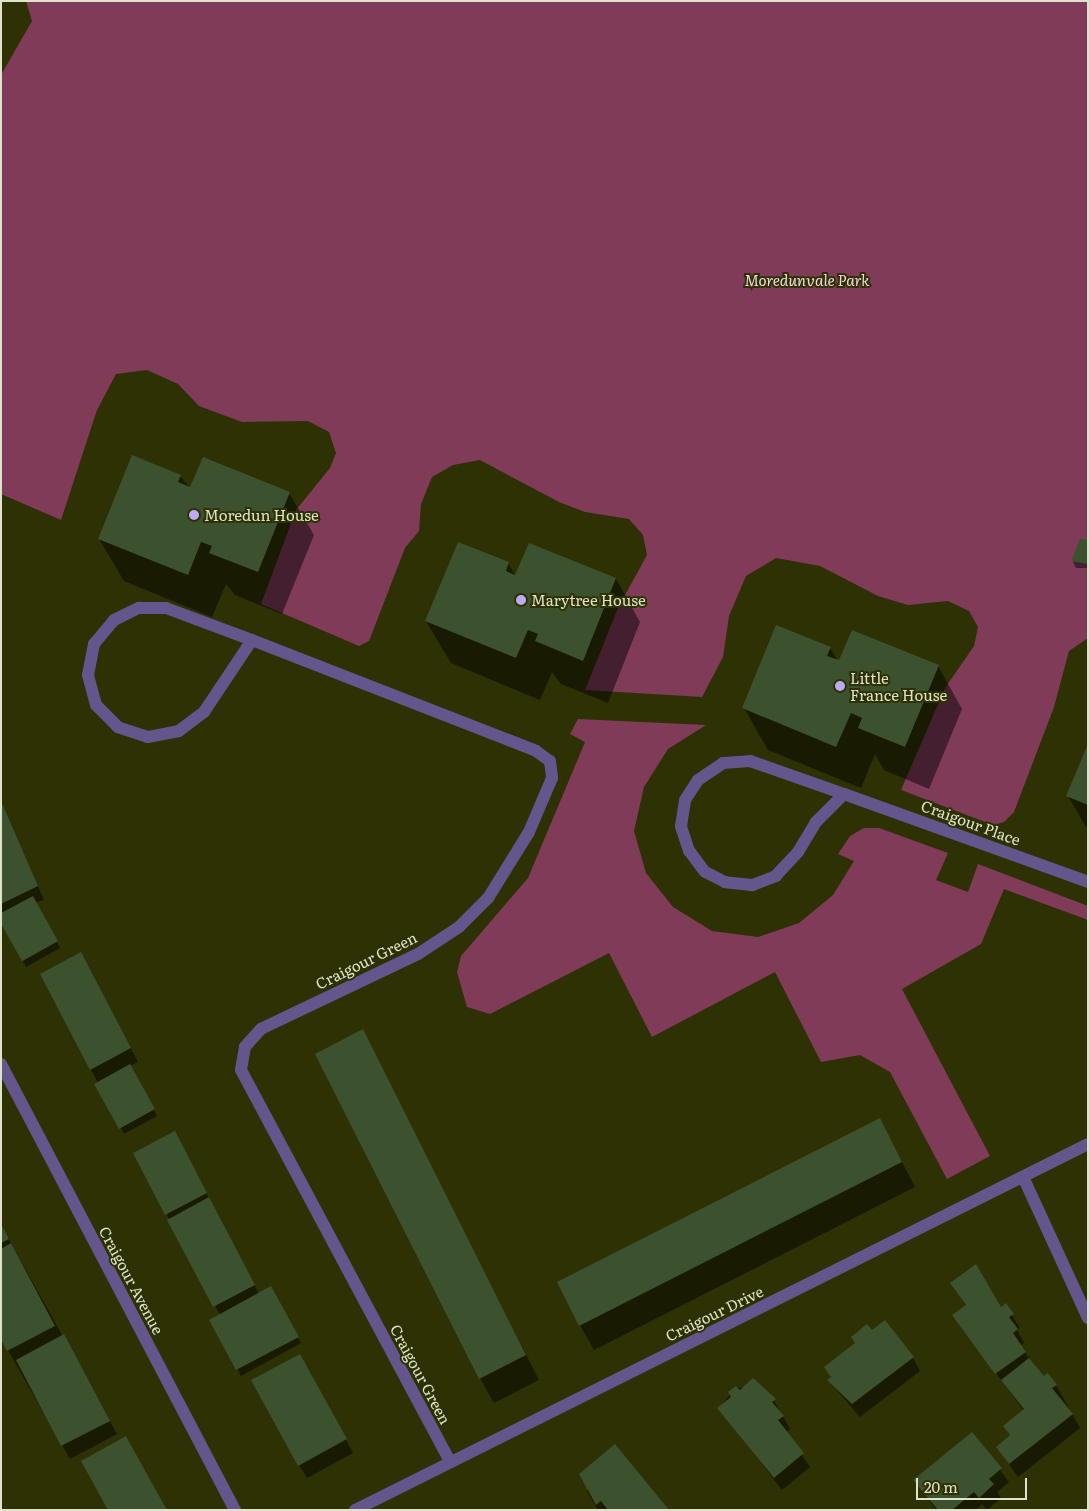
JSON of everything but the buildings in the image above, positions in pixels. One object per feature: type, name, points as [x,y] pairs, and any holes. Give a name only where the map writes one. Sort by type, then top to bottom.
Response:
[{"type":"street","name":"Craigour Green","points":[[252,640],[204,712],[179,732],[148,737],[118,727],[96,705],[88,675],[94,644],[114,620],[139,608],[166,608],[252,640],[536,751],[550,761],[552,778],[529,832],[488,898],[458,927],[418,954],[261,1029],[245,1047],[241,1070],[450,1461]]},
{"type":"street","name":"Craigour Place","points":[[844,794],[816,822],[798,852],[776,876],[752,885],[725,882],[705,872],[689,851],[681,826],[686,800],[698,780],[723,763],[750,761],[844,794],[1088,882]]},
{"type":"street","name":"Craigour Avenue","points":[[1,1064],[235,1510]]},
{"type":"street","name":"Craigour Drive","points":[[355,1510],[450,1461],[1024,1179],[1088,1144]]},
{"type":"street","points":[[1024,1179],[1088,1318]]},
{"type":"green space","name":"Moredunvale Park","points":[[26,1],[1088,1],[1088,638],[1069,651],[1054,707],[1014,812],[1004,822],[993,825],[901,790],[945,688],[974,646],[978,627],[969,611],[948,601],[908,605],[878,596],[820,566],[776,558],[746,576],[729,616],[723,657],[702,697],[585,690],[618,608],[647,555],[643,535],[629,519],[585,512],[559,502],[480,460],[453,465],[432,477],[421,504],[419,531],[405,548],[369,641],[359,646],[261,604],[296,510],[330,468],[336,453],[329,432],[308,421],[242,422],[199,406],[178,384],[147,370],[116,374],[97,410],[61,520],[1,494],[1,75],[32,21]]},
{"type":"green space","points":[[578,719],[706,725],[668,749],[644,787],[634,831],[646,873],[673,907],[712,931],[758,937],[799,923],[833,895],[854,861],[838,854],[850,836],[864,828],[879,828],[948,853],[936,880],[968,892],[978,864],[1088,906],[1088,920],[1004,889],[981,944],[902,989],[990,1156],[947,1179],[890,1072],[860,1055],[821,1062],[775,972],[652,1037],[609,953],[490,1014],[467,1007],[457,972],[461,956],[528,878],[585,742],[570,734]]},
{"type":"place","name":"Moredun House","points":[[194,515]]},
{"type":"place","name":"Marytree House","points":[[521,600]]},
{"type":"place","name":"Little France House","points":[[840,686]]}]
